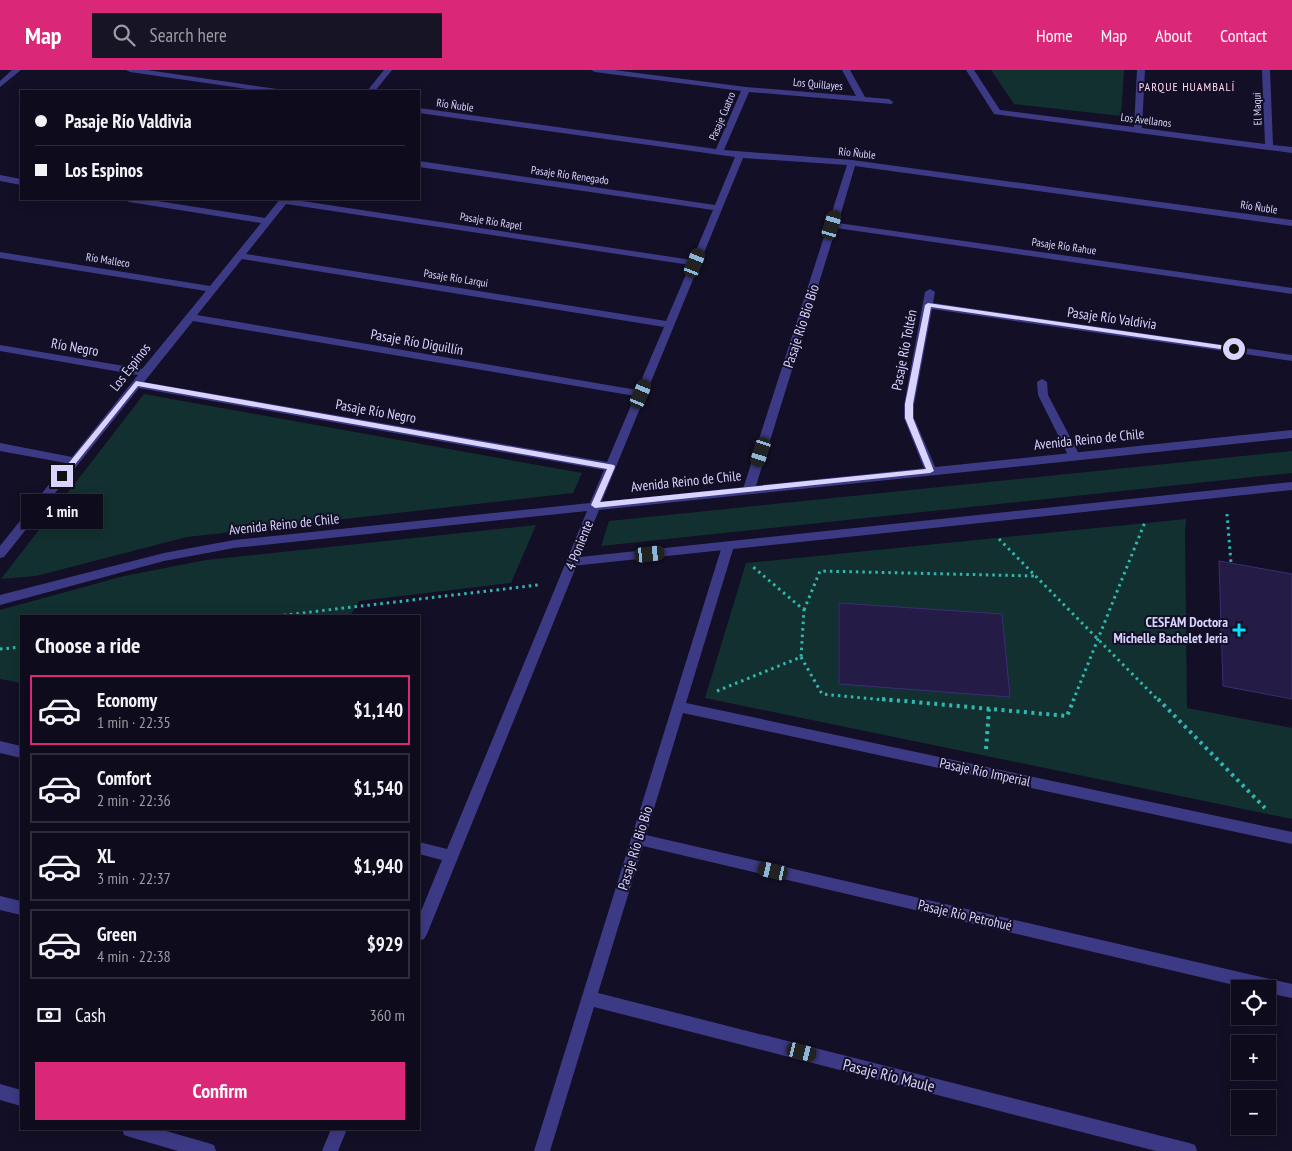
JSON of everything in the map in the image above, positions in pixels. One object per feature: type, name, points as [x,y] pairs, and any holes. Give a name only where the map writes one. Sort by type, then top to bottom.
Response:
[{"type":"street","points":[[0,85],[17,70]]},
{"type":"street","points":[[130,70],[270,90]]},
{"type":"street","points":[[373,90],[388,70]]},
{"type":"street","name":"Los Quillayes","points":[[595,70],[632,72],[746,89],[889,102]]},
{"type":"street","points":[[846,70],[862,100]]},
{"type":"street","name":"Los Avellanos","points":[[970,70],[997,112],[1292,150]]},
{"type":"street","points":[[1138,131],[1141,70]]},
{"type":"street","name":"El Maqui","points":[[1266,70],[1269,148]]},
{"type":"street","name":"Pasaje Cuatro","points":[[719,152],[746,89]]},
{"type":"street","name":"Río Ñuble","points":[[420,111],[740,155],[852,163],[1292,223]]},
{"type":"street","name":"4 Poniente","points":[[420,932],[740,155]]},
{"type":"street","name":"Pasaje Río Bio Bio","points":[[749,489],[852,163]]},
{"type":"street","name":"Pasaje Río Renegado","points":[[420,164],[718,208]]},
{"type":"street","points":[[0,178],[20,182]]},
{"type":"street","points":[[135,200],[267,221]]},
{"type":"street","name":"Los Espinos","points":[[0,554],[284,200]]},
{"type":"street","name":"Pasaje Río Rapel","points":[[284,200],[695,263]]},
{"type":"street","name":"Pasaje Río Rahue","points":[[832,225],[1292,291]]},
{"type":"street","name":"Río Malleco","points":[[0,254],[211,289]]},
{"type":"street","name":"Pasaje Río Larqui","points":[[238,256],[669,326]]},
{"type":"street","name":"Pasaje Río Toltén","points":[[930,292],[909,404],[909,418],[930,471]]},
{"type":"street","name":"Pasaje Río Valdivia","points":[[928,305],[1292,358]]},
{"type":"street","name":"Pasaje Río Diguillín","points":[[189,317],[641,394]]},
{"type":"street","name":"Río Negro","points":[[0,348],[144,373]]},
{"type":"street","points":[[1042,382],[1043,395],[1074,456]]},
{"type":"street","name":"Pasaje Río Negro","points":[[136,384],[611,467]]},
{"type":"street","name":"Avenida Reino de Chile","points":[[0,600],[202,549],[595,505],[1292,434]]},
{"type":"street","points":[[0,447],[74,461]]},
{"type":"street","points":[[572,562],[1292,486]]},
{"type":"street","name":"Pasaje Río Bio Bio","points":[[542,1151],[728,546]]},
{"type":"street","name":"Pasaje Río Imperial","points":[[679,707],[1292,838]]},
{"type":"street","points":[[0,747],[20,752]]},
{"type":"street","name":"Pasaje Río Petrohué","points":[[638,839],[1292,991]]},
{"type":"street","points":[[420,848],[451,856]]},
{"type":"street","points":[[0,903],[20,908]]},
{"type":"street","name":"Pasaje Río Maule","points":[[589,998],[1189,1151]]},
{"type":"street","points":[[0,1092],[20,1098]]},
{"type":"street","points":[[134,1130],[208,1151]]},
{"type":"street","points":[[330,1151],[339,1130]]},
{"type":"path","points":[[1226,493],[1231,563]]},
{"type":"path","points":[[1036,576],[820,571],[804,610],[801,657],[822,694],[1066,716],[1154,500]]},
{"type":"path","points":[[980,519],[1271,814]]},
{"type":"path","points":[[728,546],[804,610]]},
{"type":"path","points":[[285,615],[563,582]]},
{"type":"path","points":[[0,649],[20,647]]},
{"type":"path","points":[[679,707],[801,657]]},
{"type":"path","points":[[984,772],[989,709]]},
{"type":"green space","points":[[991,70],[1124,70],[1121,116],[1014,104]]},
{"type":"green space","points":[[144,394],[582,473],[573,493],[187,537],[36,576],[1,579]]},
{"type":"green space","points":[[1292,451],[1292,473],[601,546],[609,521]]},
{"type":"green space","points":[[1186,519],[1187,708],[1292,728],[1292,819],[705,698],[746,563]]},
{"type":"green space","points":[[536,525],[511,583],[359,601],[351,615],[20,615],[20,683],[0,679],[0,610],[124,576],[206,560]]},
{"type":"building","points":[[1219,561],[1292,574],[1292,699],[1223,686]]},
{"type":"building","points":[[839,603],[1002,614],[1010,697],[839,684]]},
{"type":"place","name":"CESFAM Doctora Michelle Bachelet Jeria","points":[[1239,630]]},
{"type":"district","name":"PARQUE HUAMBALÍ","points":[[1187,87]]},
{"type":"route","points":[[62,476],[136,384],[611,467],[595,505],[930,471],[909,418],[909,404],[928,305],[1234,349]]}]
